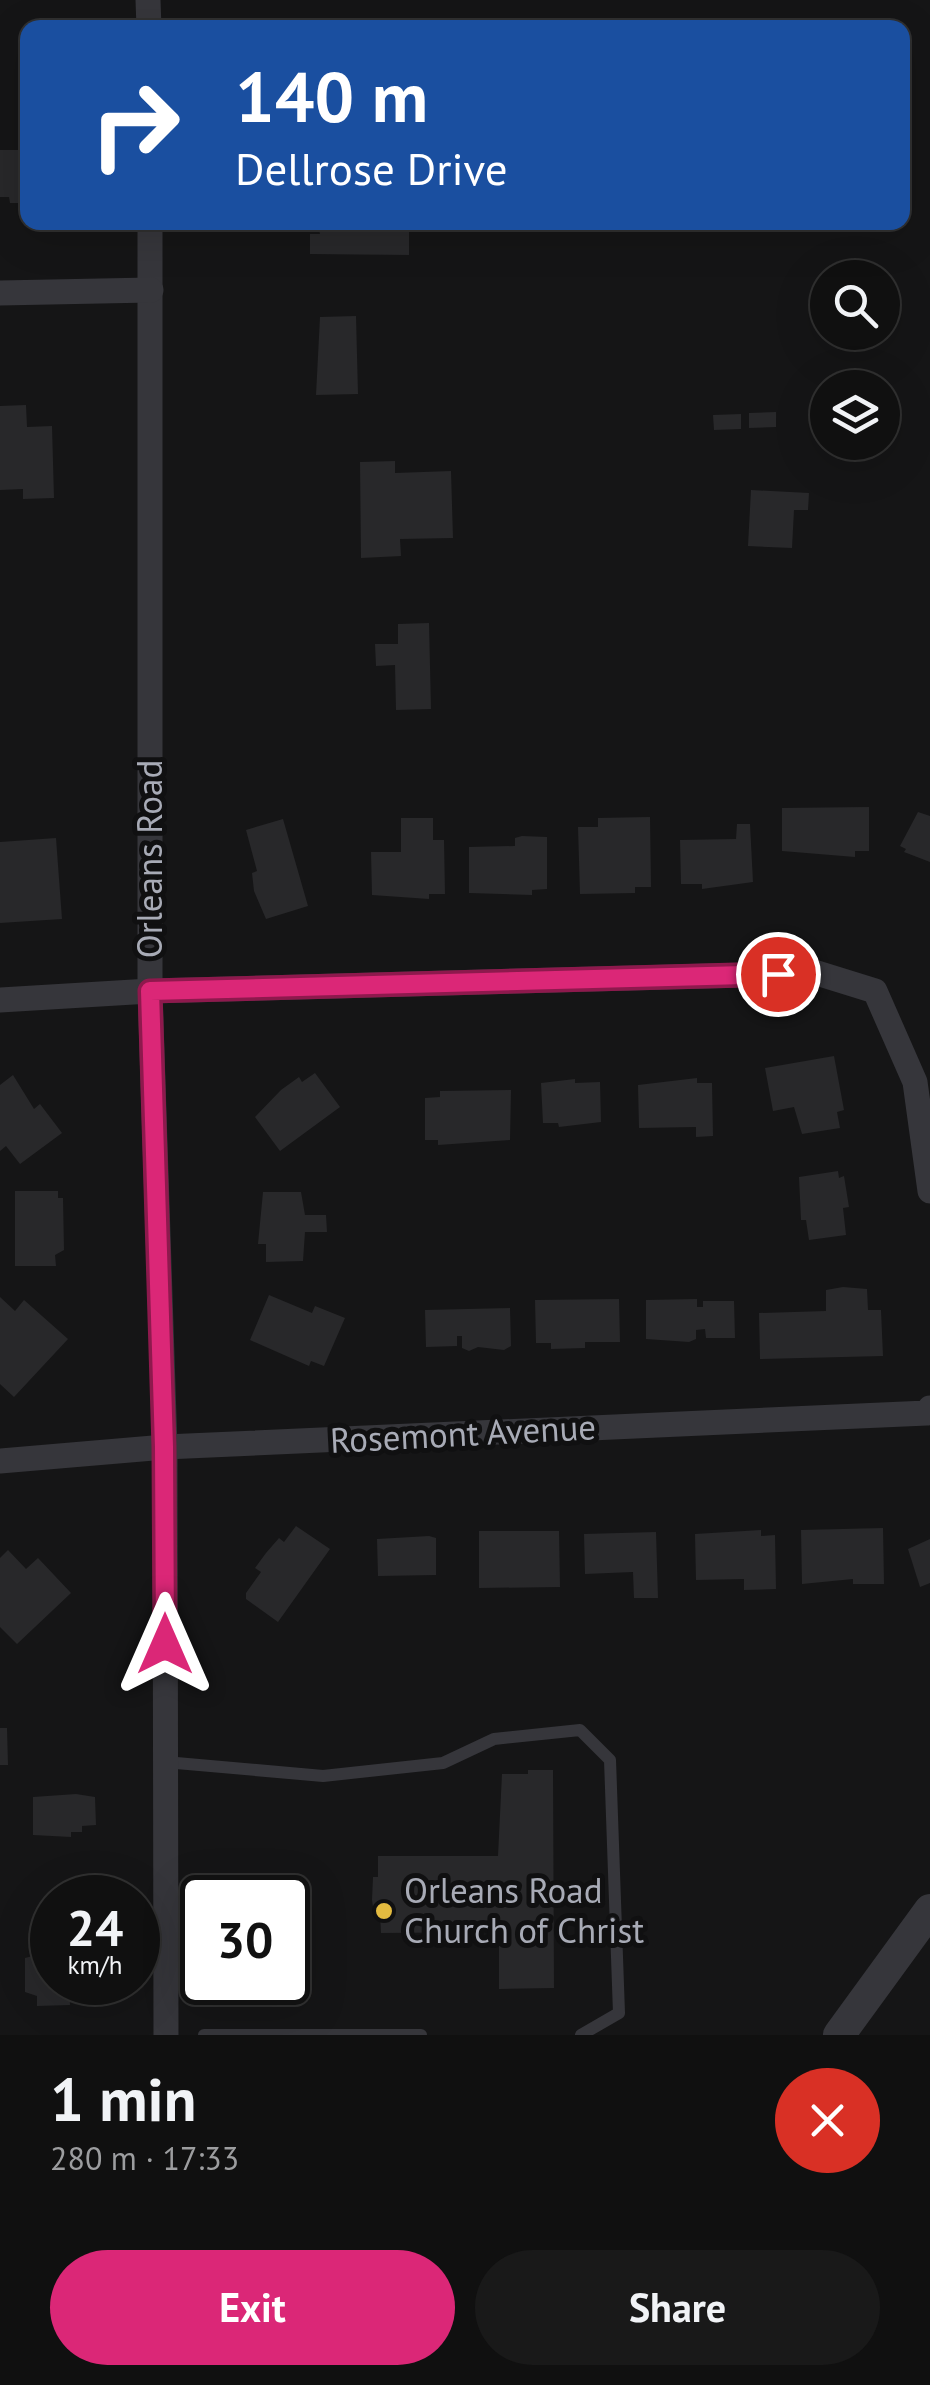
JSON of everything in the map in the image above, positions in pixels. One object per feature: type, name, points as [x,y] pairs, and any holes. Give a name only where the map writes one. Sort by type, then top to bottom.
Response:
[{"type":"street","name":"Orleans Road","points":[[150,230],[150,991],[164,1447],[166,2035]]},
{"type":"street","points":[[0,293],[151,290]]},
{"type":"street","points":[[0,1000],[150,991],[817,973],[875,991],[915,1082],[930,1191]]},
{"type":"street","name":"Rosemont Avenue","points":[[0,1462],[164,1447],[928,1410]]},
{"type":"street","points":[[839,2035],[930,1910]]},
{"type":"lane","points":[[165,1762],[323,1776],[442,1762],[494,1740],[580,1730],[610,1760],[620,2013],[581,2035]]},
{"type":"lane","points":[[204,2035],[420,2035]]},
{"type":"building","points":[[0,150],[20,150],[20,203],[0,197]]},
{"type":"building","points":[[319,230],[409,230],[409,255],[310,254],[310,234],[320,234]]},
{"type":"building","points":[[356,316],[358,394],[316,395],[320,317]]},
{"type":"building","points":[[26,405],[27,427],[52,426],[54,498],[23,499],[23,489],[0,490],[0,406]]},
{"type":"building","points":[[776,412],[776,427],[749,428],[749,413]]},
{"type":"building","points":[[741,414],[741,429],[714,430],[713,415]]},
{"type":"building","points":[[395,461],[395,473],[451,471],[453,538],[400,539],[401,556],[361,558],[360,462]]},
{"type":"building","points":[[751,490],[809,493],[808,510],[794,510],[792,548],[748,546]]},
{"type":"building","points":[[429,623],[431,709],[396,710],[395,665],[376,666],[375,644],[398,644],[398,624]]},
{"type":"building","points":[[869,807],[869,851],[855,851],[855,857],[782,851],[782,808]]},
{"type":"building","points":[[918,812],[930,816],[930,862],[904,852],[906,849],[900,846]]},
{"type":"building","points":[[650,817],[651,887],[635,887],[635,893],[580,894],[578,827],[598,827],[598,818]]},
{"type":"building","points":[[401,818],[433,818],[433,840],[444,840],[445,894],[429,894],[429,899],[372,895],[371,852],[401,852]]},
{"type":"building","points":[[283,819],[308,906],[266,919],[254,891],[252,873],[257,871],[246,830]]},
{"type":"building","points":[[737,824],[750,824],[753,882],[702,889],[702,884],[681,884],[680,840],[736,839]]},
{"type":"building","points":[[547,837],[547,889],[532,890],[532,895],[469,893],[469,847],[515,846],[515,838]]},
{"type":"building","points":[[56,838],[62,919],[0,923],[0,842]]},
{"type":"building","points":[[834,1056],[844,1110],[837,1112],[840,1128],[802,1134],[794,1107],[773,1111],[765,1068]]},
{"type":"building","points":[[315,1073],[340,1107],[280,1151],[255,1117],[281,1090],[299,1077],[302,1082]]},
{"type":"building","points":[[13,1075],[34,1109],[40,1104],[62,1133],[20,1164],[6,1146],[0,1151],[0,1085]]},
{"type":"building","points":[[697,1078],[697,1083],[712,1083],[713,1136],[696,1137],[696,1127],[639,1128],[638,1085]]},
{"type":"building","points":[[575,1079],[575,1083],[600,1082],[601,1122],[559,1127],[558,1123],[543,1123],[541,1083]]},
{"type":"building","points":[[511,1090],[510,1140],[438,1145],[438,1140],[425,1140],[425,1098],[440,1097],[440,1091]]},
{"type":"building","points":[[838,1171],[839,1178],[844,1176],[849,1207],[843,1208],[846,1235],[809,1240],[806,1220],[801,1220],[799,1177]]},
{"type":"building","points":[[15,1191],[58,1191],[58,1198],[63,1198],[64,1250],[55,1255],[56,1266],[15,1266]]},
{"type":"building","points":[[263,1192],[301,1192],[305,1215],[326,1215],[327,1232],[305,1232],[303,1261],[266,1262],[266,1244],[258,1244]]},
{"type":"building","points":[[867,1289],[868,1310],[881,1310],[883,1356],[760,1359],[759,1313],[826,1311],[826,1290]]},
{"type":"building","points":[[269,1295],[312,1313],[315,1306],[345,1318],[324,1366],[311,1361],[309,1366],[250,1340]]},
{"type":"building","points":[[0,1297],[15,1311],[24,1300],[68,1339],[14,1397],[0,1384]]},
{"type":"building","points":[[619,1299],[620,1342],[585,1342],[585,1348],[551,1349],[551,1343],[536,1343],[535,1300]]},
{"type":"building","points":[[697,1299],[697,1307],[703,1307],[703,1301],[734,1301],[735,1338],[706,1338],[705,1329],[696,1330],[696,1339],[689,1342],[646,1339],[646,1300]]},
{"type":"building","points":[[510,1308],[511,1346],[504,1350],[478,1347],[469,1351],[462,1348],[462,1336],[457,1336],[457,1346],[426,1347],[425,1310]]},
{"type":"building","points":[[296,1526],[330,1549],[278,1622],[246,1599],[246,1593],[261,1572],[255,1568],[266,1553],[279,1538],[284,1542]]},
{"type":"building","points":[[883,1528],[884,1584],[853,1584],[853,1579],[802,1584],[801,1530]]},
{"type":"building","points":[[761,1530],[761,1536],[775,1535],[776,1589],[744,1590],[744,1579],[696,1580],[695,1534]]},
{"type":"building","points":[[479,1531],[559,1531],[560,1587],[479,1588]]},
{"type":"building","points":[[656,1532],[658,1598],[634,1598],[633,1572],[585,1574],[584,1534]]},
{"type":"building","points":[[436,1538],[436,1575],[378,1576],[377,1539]]},
{"type":"building","points":[[930,1539],[930,1583],[920,1587],[908,1549]]},
{"type":"building","points":[[8,1550],[26,1569],[38,1558],[71,1593],[17,1644],[0,1627],[0,1558]]},
{"type":"building","points":[[0,1728],[7,1728],[8,1765],[0,1765]]},
{"type":"building","points":[[528,1770],[553,1770],[554,1988],[499,1989],[499,1932],[381,1933],[380,1914],[374,1914],[372,1900],[373,1877],[378,1877],[378,1856],[498,1856],[502,1774],[528,1774]]},
{"type":"building","points":[[33,1797],[95,1797],[96,1825],[82,1826],[82,1832],[71,1832],[71,1837],[33,1835]]},
{"type":"building","points":[[30,1957],[30,1994],[25,1992],[25,1958]]},
{"type":"place","name":"Orleans Road Church of Christ","points":[[384,1911]]},
{"type":"route","points":[[165,1644],[164,1447],[150,991],[778,974]]}]
